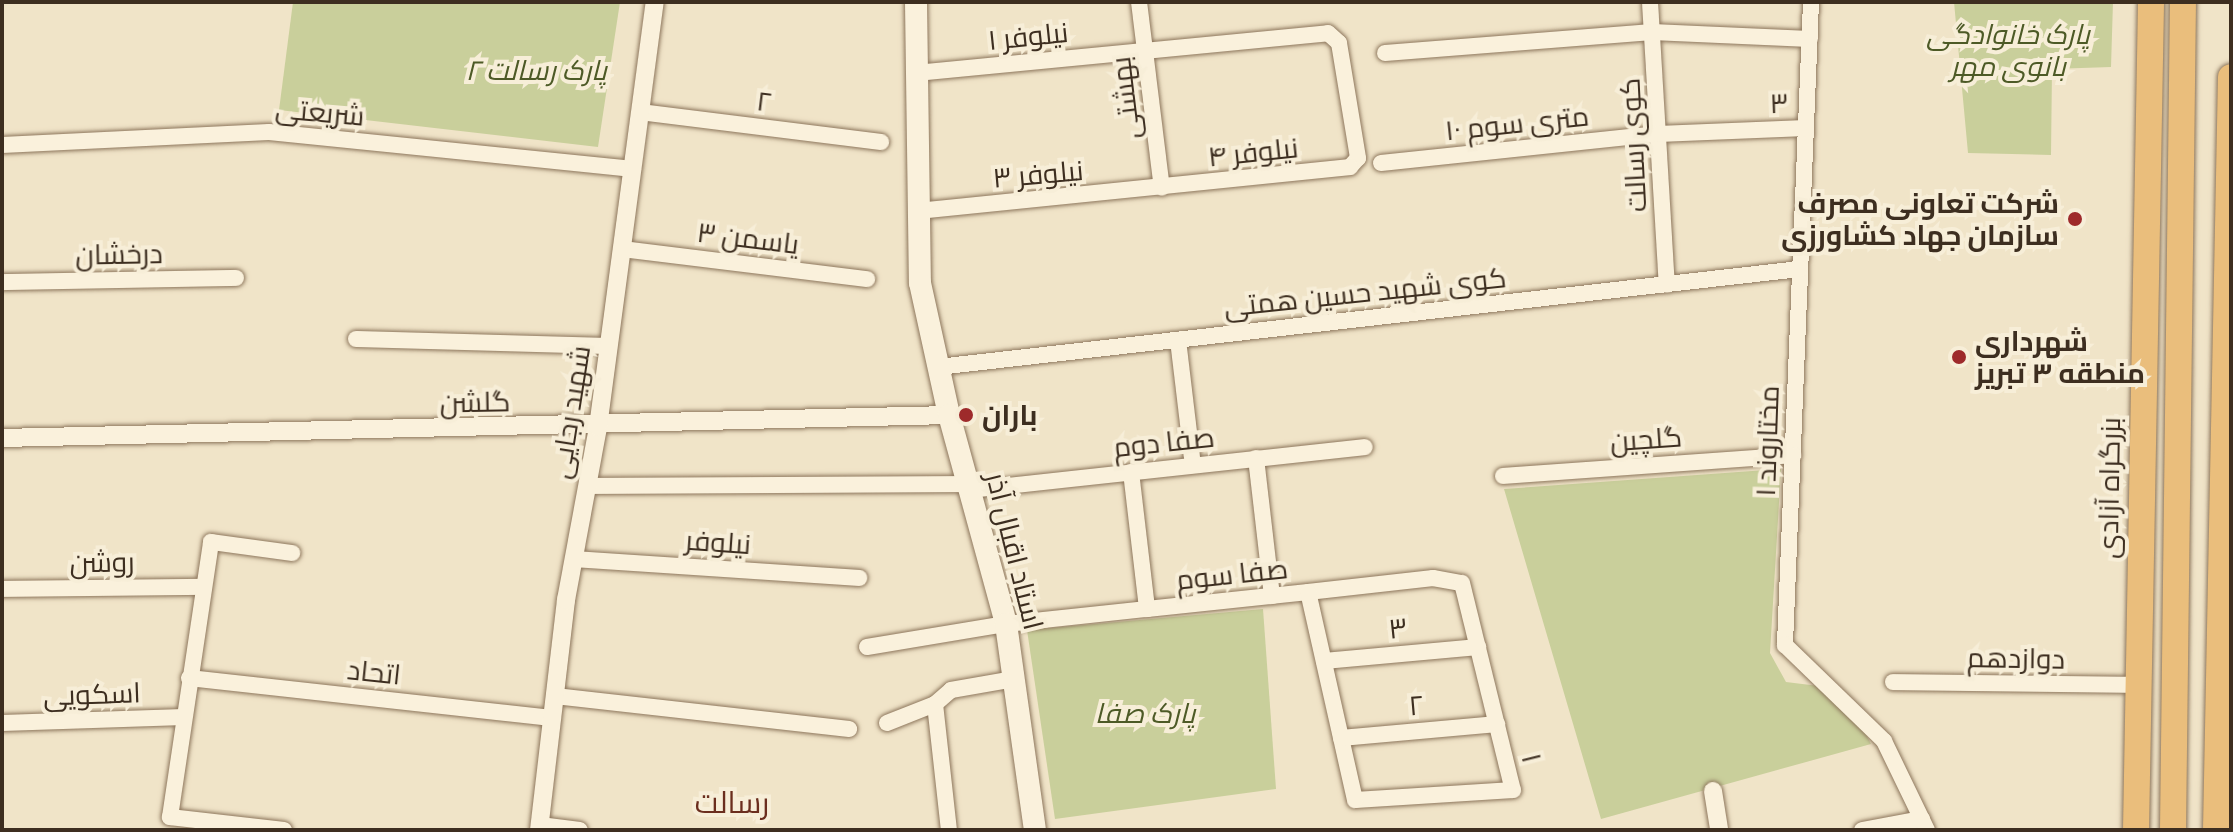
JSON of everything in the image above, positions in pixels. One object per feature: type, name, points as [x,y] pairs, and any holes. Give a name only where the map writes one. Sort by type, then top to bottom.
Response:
[{"type":"highway","name":"بزرگراه آزادی","points":[[2136,830],[2151,2]]},
{"type":"highway","points":[[2173,830],[2183,2]]},
{"type":"highway","points":[[2216,830],[2231,77]]},
{"type":"main road","name":"استاد اقبال آذر","points":[[916,2],[920,283],[949,415],[1006,624],[1035,830]]},
{"type":"street","name":"شهید رجایی","points":[[540,827],[574,559],[598,427],[655,2]]},
{"type":"street","name":"بهشتی","points":[[1139,2],[1162,188]]},
{"type":"street","name":"کوی رسالت","points":[[1650,2],[1667,284]]},
{"type":"street","name":"مختاروند ۱","points":[[1811,2],[1785,645],[1884,741],[1924,825]]},
{"type":"street","points":[[1385,53],[1652,32],[1810,39]]},
{"type":"street","name":"نیلوفر ۱","points":[[916,73],[1328,33],[1339,43],[1358,158],[1350,167]]},
{"type":"street","name":"۲","points":[[640,112],[881,142]]},
{"type":"street","name":"۳","points":[[1658,134],[1806,128]]},
{"type":"street","name":"شریعتی","points":[[2,145],[269,132],[633,169]]},
{"type":"street","name":"۱۰ متری سوم","points":[[1381,163],[1658,134]]},
{"type":"street","name":"نیلوفر ۴","points":[[1162,188],[1350,167]]},
{"type":"street","name":"نیلوفر ۳","points":[[918,211],[1162,188]]},
{"type":"street","name":"یاسمن ۳","points":[[622,249],[867,279]]},
{"type":"street","name":"کوی شهید حسین همتی","points":[[938,367],[1799,269]]},
{"type":"street","name":"درخشان","points":[[2,282],[236,278]]},
{"type":"street","points":[[356,339],[609,346]]},
{"type":"street","points":[[1178,340],[1193,465]]},
{"type":"street","name":"گلشن","points":[[2,438],[598,427],[949,415]]},
{"type":"street","name":"صفا دوم","points":[[587,486],[969,487],[1365,447]]},
{"type":"street","name":"گلچین","points":[[1503,476],[1793,455]]},
{"type":"street","points":[[1256,458],[1272,596]]},
{"type":"street","points":[[1131,472],[1147,609]]},
{"type":"street","points":[[284,830],[170,817],[211,542],[292,553]]},
{"type":"street","name":"نیلوفر","points":[[574,559],[859,578]]},
{"type":"street","name":"صفا سوم","points":[[867,647],[1006,624],[1433,578],[1462,583]]},
{"type":"street","name":"۱","points":[[1341,738],[1355,800],[1513,790],[1462,583]]},
{"type":"street","name":"روشن","points":[[2,589],[202,587]]},
{"type":"street","points":[[1308,592],[1341,738]]},
{"type":"street","name":"۳","points":[[1324,661],[1478,647]]},
{"type":"street","name":"اتحاد","points":[[189,678],[552,718]]},
{"type":"street","points":[[887,723],[935,704],[951,690],[1014,679]]},
{"type":"street","name":"دوازدهم","points":[[1893,682],[2138,685]]},
{"type":"street","points":[[555,696],[849,729]]},
{"type":"street","points":[[935,704],[949,830]]},
{"type":"street","name":"اسکویی","points":[[2,723],[184,717]]},
{"type":"street","name":"۲","points":[[1341,738],[1497,724]]},
{"type":"street","points":[[1713,791],[1719,830]]},
{"type":"street","points":[[1862,830],[1924,825]]},
{"type":"street","points":[[540,827],[580,830]]},
{"type":"green space","name":"پارک رسالت ۲","points":[[293,2],[620,2],[598,147],[279,110]]},
{"type":"green space","name":"پارک خانوادگی بانوی مهر","points":[[1954,2],[2113,2],[2111,67],[2052,69],[2051,155],[1968,153]]},
{"type":"green space","points":[[1781,469],[1770,653],[1786,682],[1843,689],[1871,744],[1601,819],[1504,489]]},
{"type":"green space","name":"پارک صفا","points":[[1263,609],[1276,789],[1055,819],[1027,630]]},
{"type":"place","name":"شرکت تعاونی مصرف سازمان جهاد کشاورزی","points":[[2075,219]]},
{"type":"place","name":"شهرداری منطقه ۳ تبریز","points":[[1959,357]]},
{"type":"place","name":"باران","points":[[966,415]]},
{"type":"district","name":"رسالت","points":[[732,802]]}]
